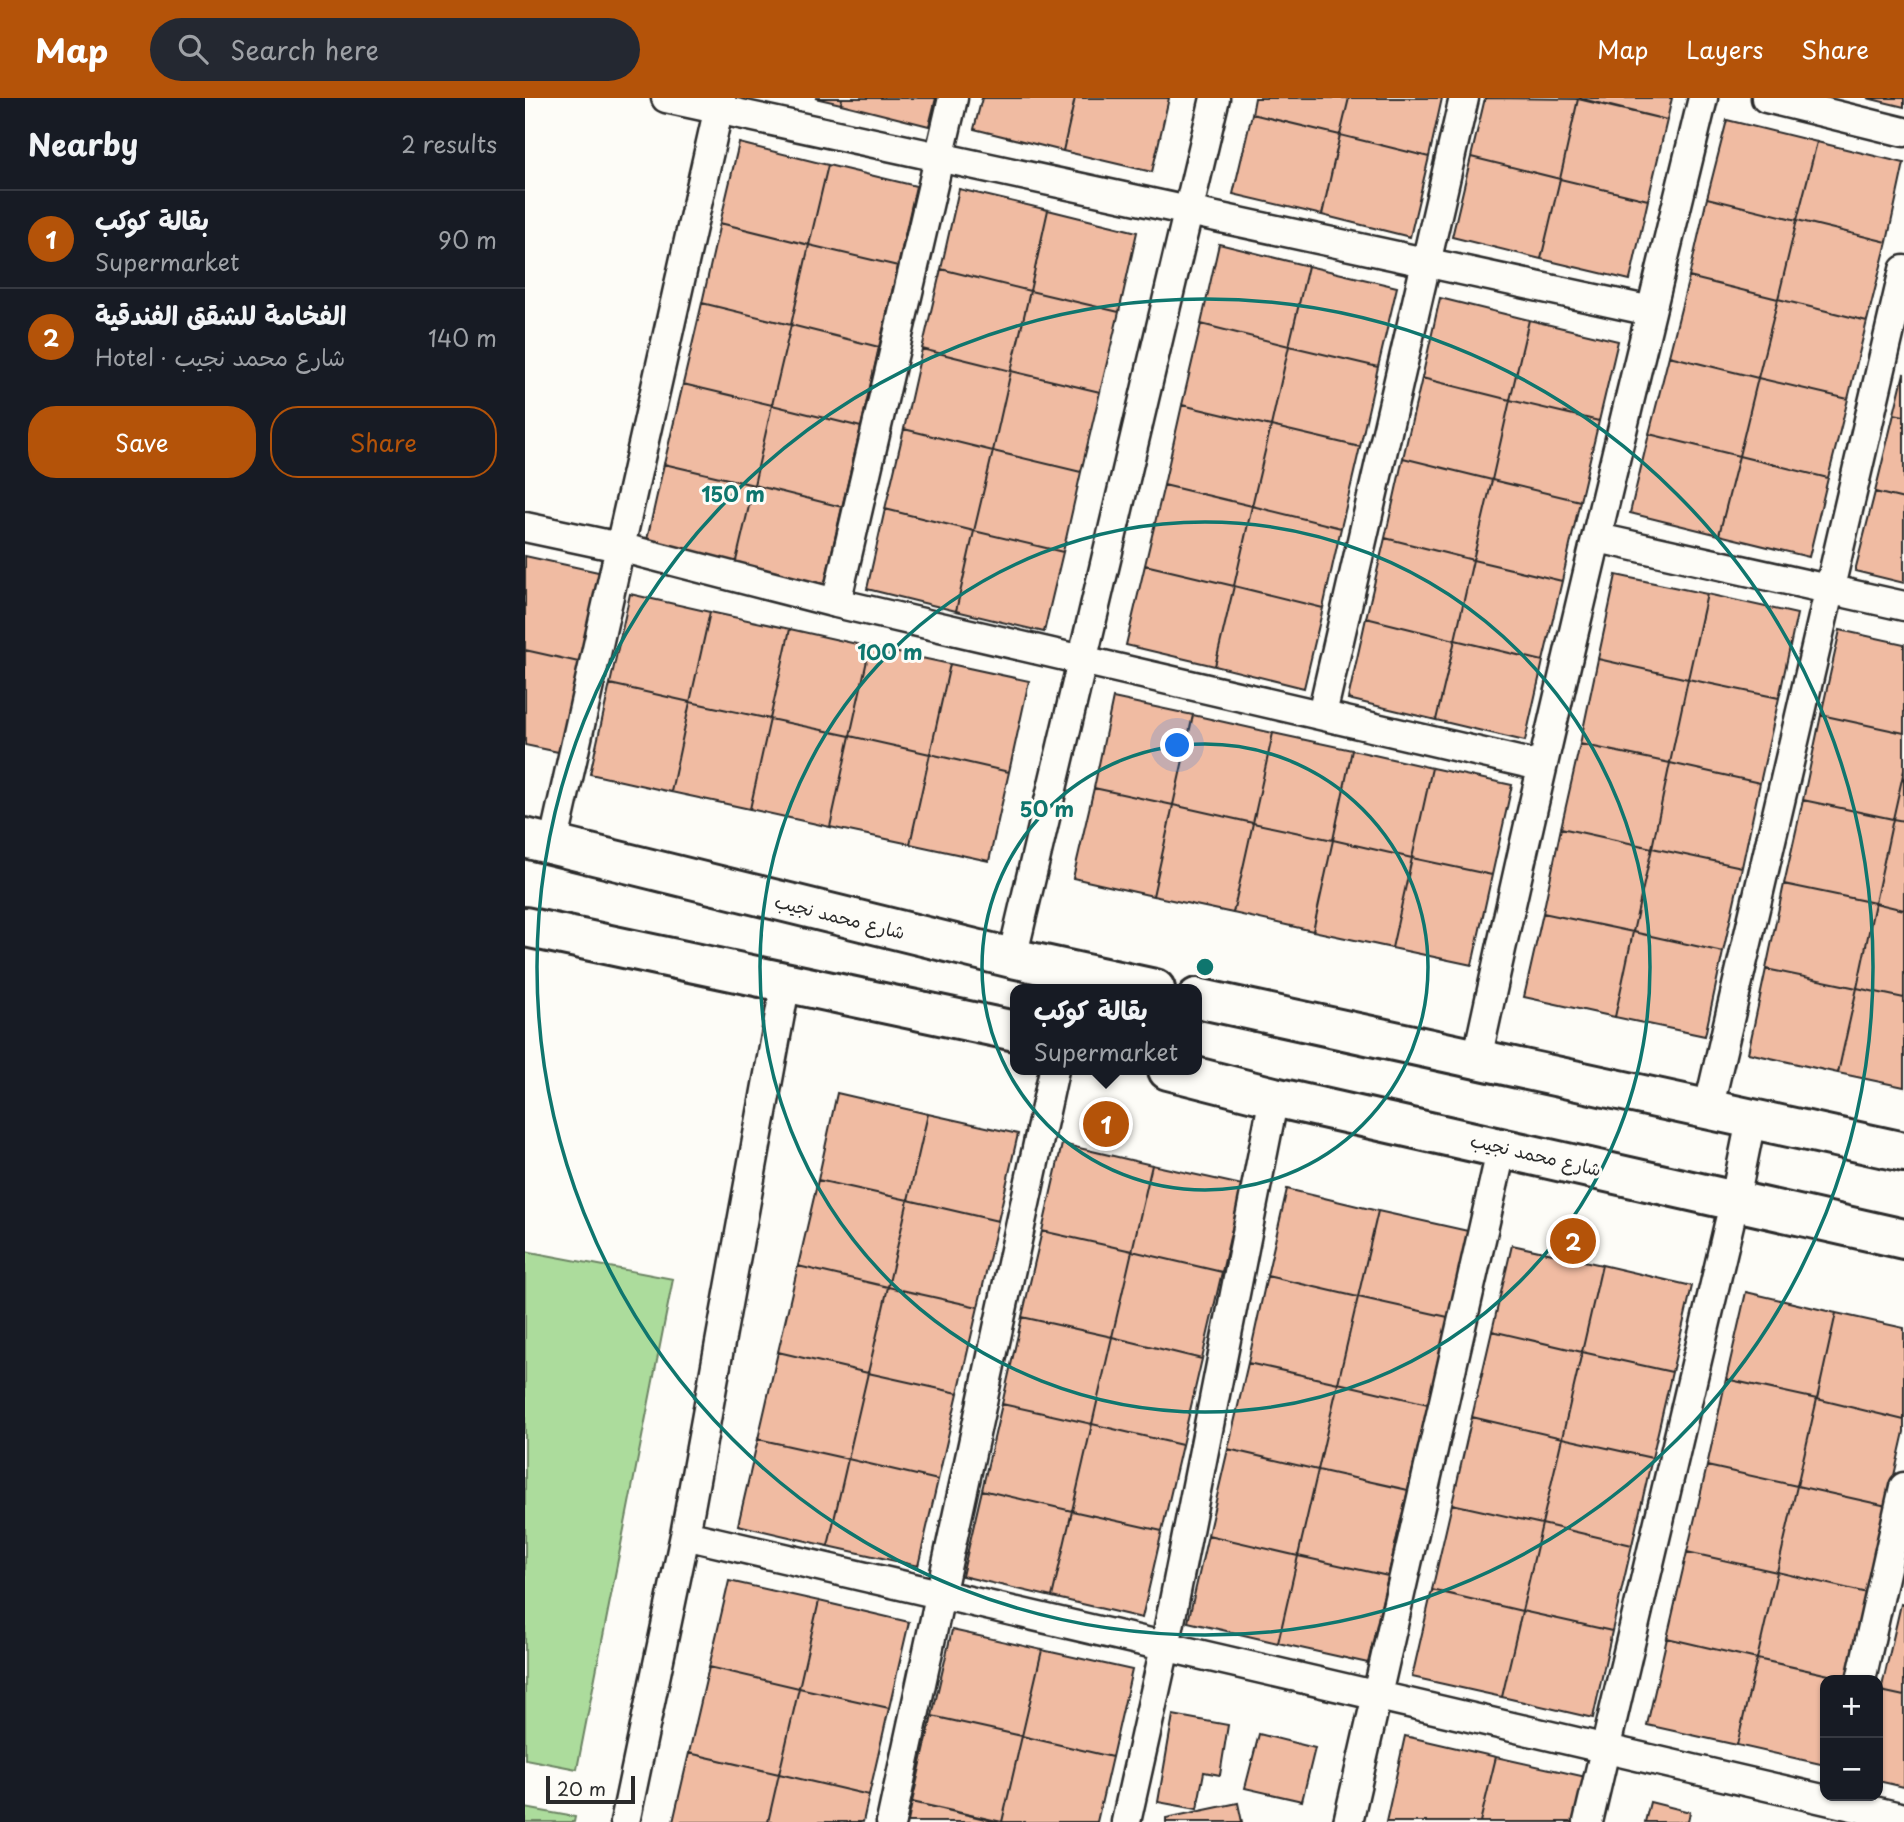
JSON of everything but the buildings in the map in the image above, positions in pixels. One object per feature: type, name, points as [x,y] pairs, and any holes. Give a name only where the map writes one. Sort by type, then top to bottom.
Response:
[{"type":"main road","name":"شارع محمد نجيب","points":[[539,842],[1011,958],[1132,984]]},
{"type":"main road","points":[[525,928],[1010,1030]]},
{"type":"main road","points":[[1202,999],[1904,1152]]},
{"type":"main road","name":"شارع محمد نجيب","points":[[1188,1075],[1274,1097],[1904,1239]]},
{"type":"street","points":[[666,98],[719,104],[940,158],[1651,311]]},
{"type":"street","points":[[836,603],[953,98]]},
{"type":"street","points":[[1011,958],[1215,98]]},
{"type":"street","points":[[1322,714],[1464,98]]},
{"type":"street","points":[[1477,1059],[1541,766],[1703,98]]},
{"type":"street","points":[[1766,98],[1904,132]]},
{"type":"street","points":[[539,842],[619,547],[719,104]]},
{"type":"street","points":[[1708,1110],[1904,270]]},
{"type":"street","points":[[525,527],[619,547],[836,603],[1541,766]]},
{"type":"street","points":[[1598,538],[1904,606]]},
{"type":"street","points":[[625,1822],[685,1535],[786,981]]},
{"type":"street","points":[[891,1822],[1053,1075]]},
{"type":"street","points":[[1126,1822],[1165,1647],[1274,1097]]},
{"type":"street","points":[[1588,1822],[1735,1199],[1751,1120]]},
{"type":"street","points":[[1348,1822],[1502,1147]]},
{"type":"street","points":[[1862,1675],[1904,1487]]},
{"type":"street","points":[[685,1535],[1604,1748],[1833,1806],[1904,1818]]},
{"type":"green space","points":[[525,1251],[673,1279],[577,1769],[525,1759]]},
{"type":"green space","points":[[525,1808],[575,1817],[574,1822],[525,1822]]},
{"type":"place","name":"بقالة كوكب","points":[[1106,1124]]},
{"type":"place","name":"الفخامة للشقق الفندقية","points":[[1573,1241]]}]
